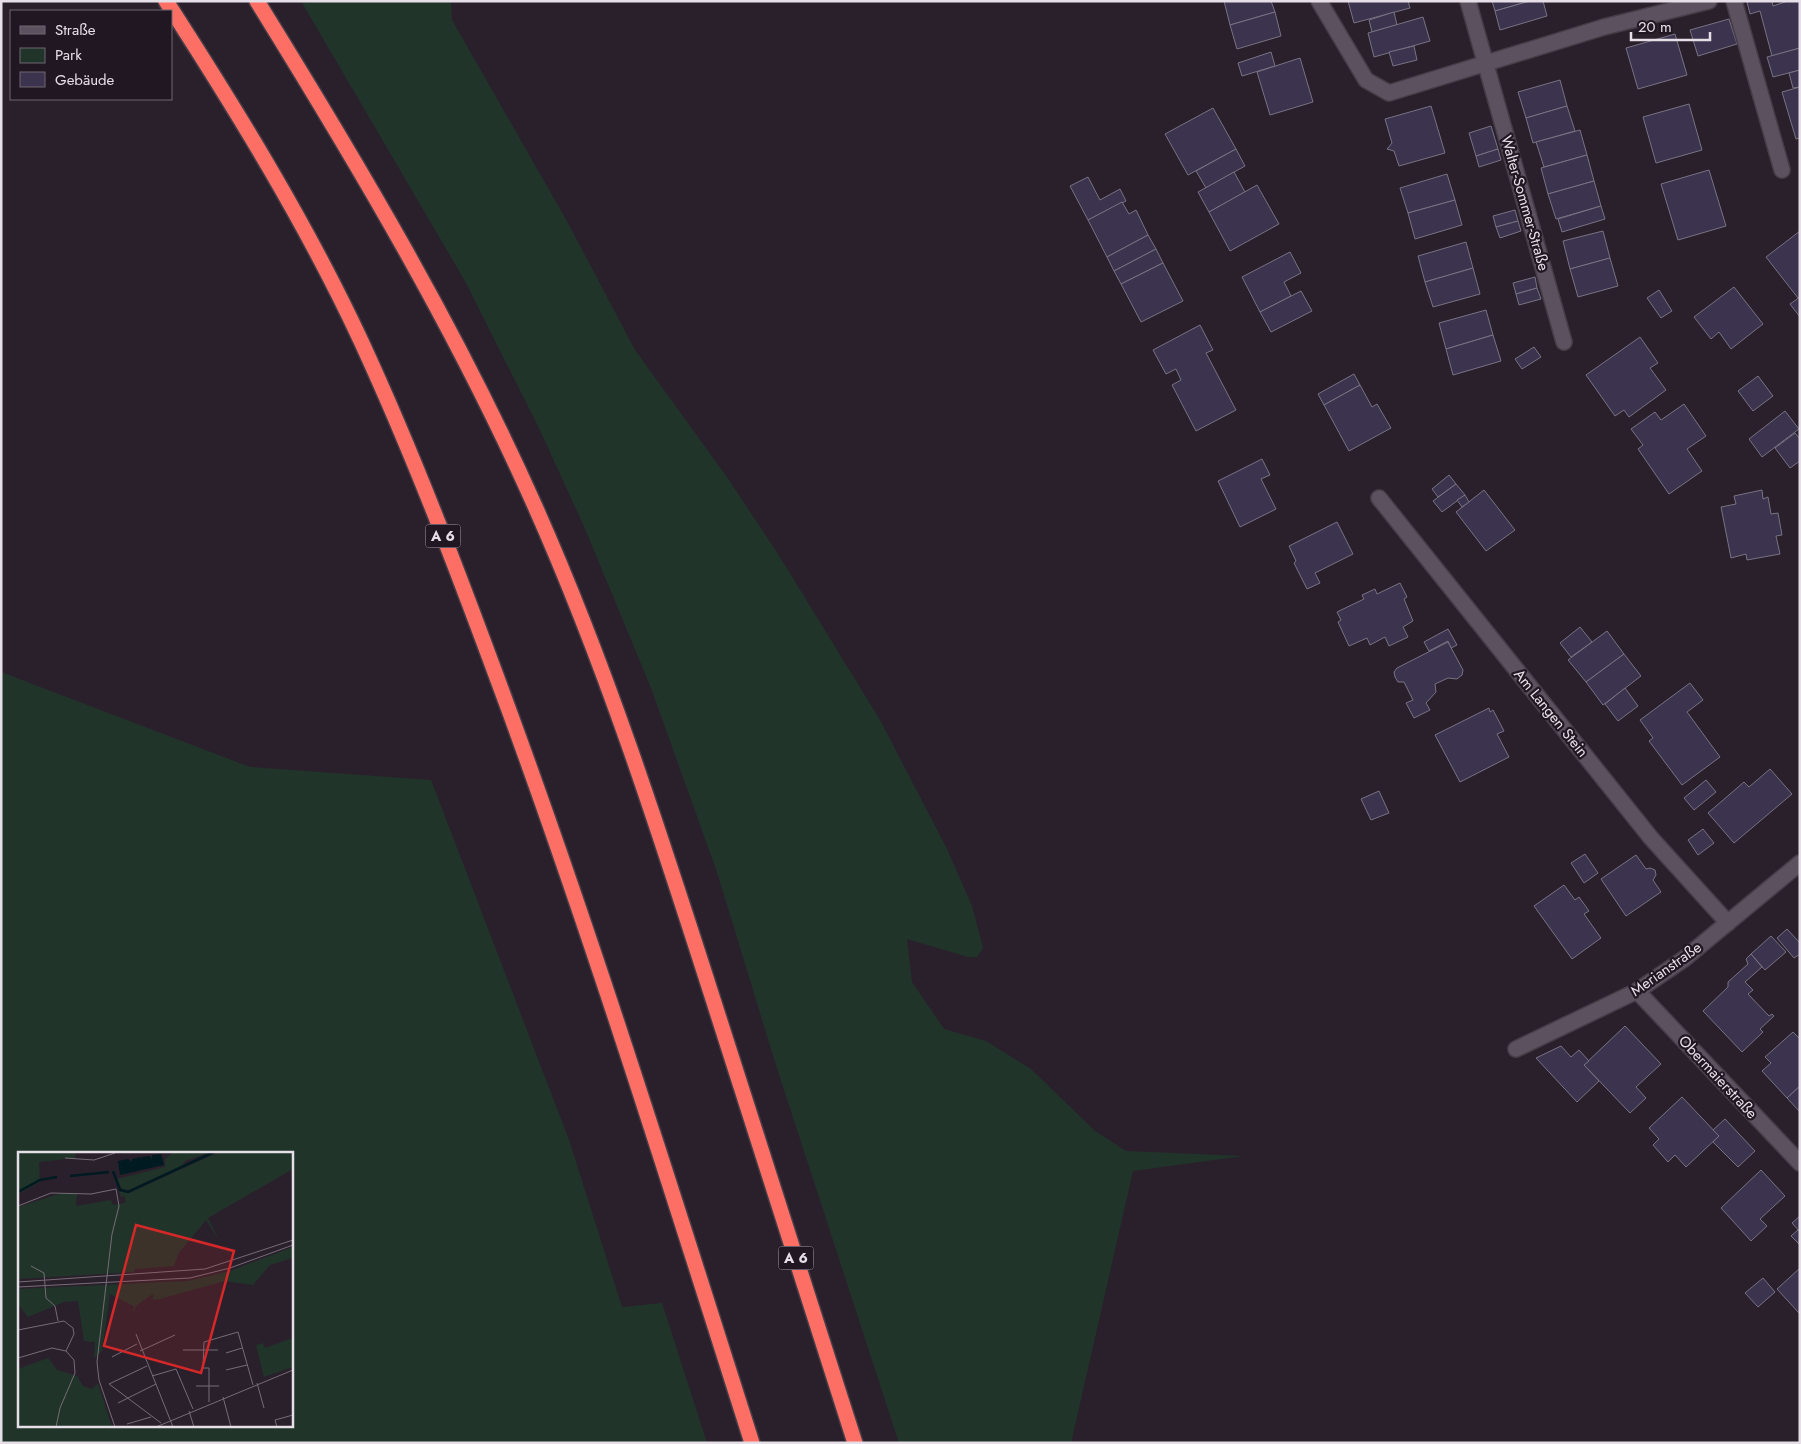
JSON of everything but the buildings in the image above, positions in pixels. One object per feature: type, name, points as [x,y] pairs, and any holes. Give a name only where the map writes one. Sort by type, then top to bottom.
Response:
[{"type":"highway","name":"A 6","points":[[257,1],[342,138],[447,326],[486,400],[535,506],[578,607],[642,778],[855,1443]]},
{"type":"highway","name":"A 6","points":[[172,11],[254,142],[308,238],[364,348],[421,480],[488,653],[549,820],[646,1104],[752,1443]]},
{"type":"street","points":[[1319,1],[1366,80],[1390,93],[1604,27],[1708,1]]},
{"type":"street","name":"Walter-Sommer-Straße","points":[[1468,1],[1564,342]]},
{"type":"street","points":[[1734,1],[1782,170]]},
{"type":"street","name":"Am Langen Stein","points":[[1379,498],[1651,838],[1728,923]]},
{"type":"street","name":"Merianstraße","points":[[1516,1049],[1637,991],[1684,959],[1800,863]]},
{"type":"street","name":"Obermaierstraße","points":[[1637,991],[1800,1163]]},
{"type":"green space","points":[[301,1],[451,1],[452,20],[568,223],[635,350],[729,480],[778,554],[880,720],[947,849],[972,906],[983,948],[977,957],[968,957],[907,939],[912,982],[944,1029],[986,1041],[1031,1069],[1095,1131],[1126,1151],[1244,1156],[1133,1171],[1071,1443],[899,1443],[775,1062],[717,872],[651,688],[586,531],[539,428],[465,281]]},
{"type":"green space","points":[[1,672],[250,767],[431,780],[569,1140],[622,1307],[662,1303],[707,1443],[1,1443]]}]
